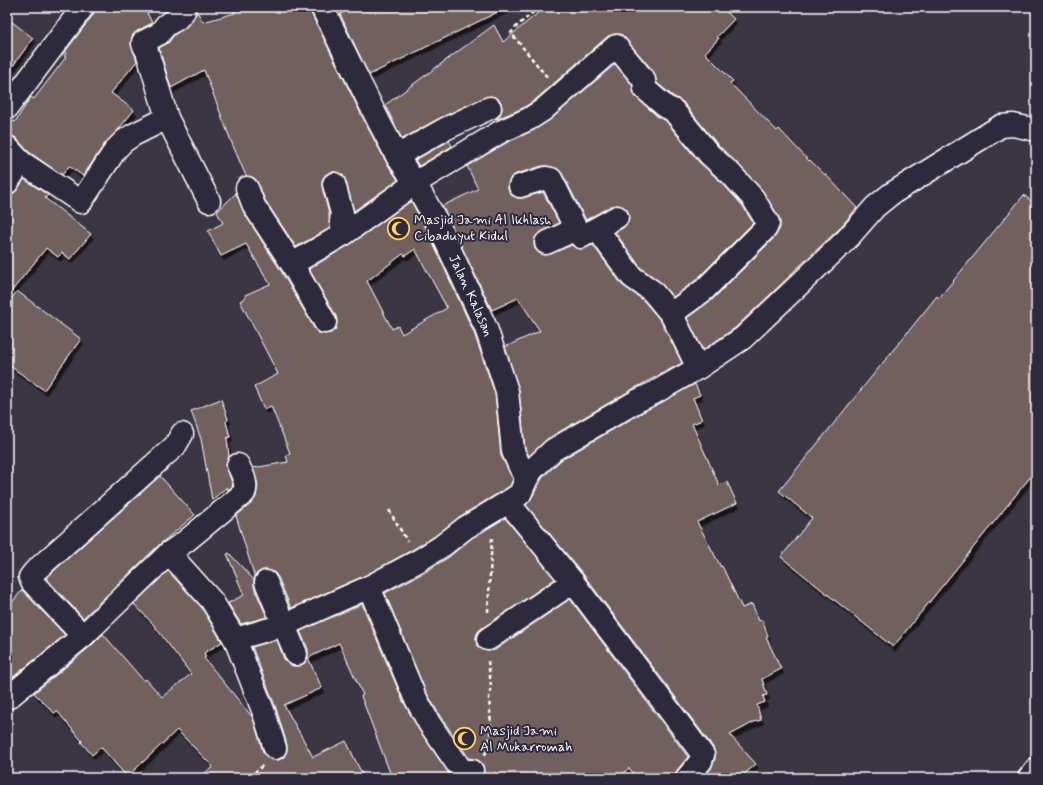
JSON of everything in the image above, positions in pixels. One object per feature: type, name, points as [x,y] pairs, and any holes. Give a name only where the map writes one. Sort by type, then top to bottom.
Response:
[{"type":"street","points":[[7,108],[83,7]]},
{"type":"street","name":"Jalan Kalasan","points":[[322,7],[397,156],[415,183],[437,222],[486,328],[506,386],[513,451],[523,472]]},
{"type":"street","points":[[187,8],[177,19],[166,25],[158,34],[143,42],[143,44],[148,50],[167,118],[209,201]]},
{"type":"street","points":[[292,264],[344,234],[415,183],[500,132],[529,119],[543,110],[616,46],[644,80],[645,89],[666,107],[673,110],[710,154],[753,198],[768,222],[766,228],[704,290],[670,314]]},
{"type":"street","points":[[397,156],[445,129],[490,108]]},
{"type":"street","points":[[7,183],[14,154],[81,202],[116,149],[124,141],[167,118]]},
{"type":"street","points":[[235,639],[284,625],[369,587],[418,561],[442,546],[465,528],[520,494],[523,472],[533,469],[553,450],[637,401],[698,368],[743,338],[847,239],[874,207],[891,194],[1002,126],[1014,125],[1036,130]]},
{"type":"street","points":[[520,186],[546,178],[551,179],[587,229],[632,277],[652,291],[670,314],[698,368]]},
{"type":"street","points":[[334,184],[342,213],[344,234]]},
{"type":"street","points":[[247,188],[254,206],[292,264],[325,322]]},
{"type":"street","points":[[546,243],[617,218]]},
{"type":"street","points":[[84,636],[32,582],[30,577],[175,446],[182,434]]},
{"type":"street","points":[[7,697],[9,697],[84,636],[169,553],[186,541],[244,493],[246,485],[238,465]]},
{"type":"street","points":[[508,502],[573,582],[703,755],[701,761],[687,778]]},
{"type":"street","points":[[169,553],[212,601],[235,639],[276,748]]},
{"type":"street","points":[[266,582],[296,654]]},
{"type":"street","points":[[488,639],[573,582]]},
{"type":"street","points":[[369,587],[414,695],[429,723],[462,771],[478,765]]},
{"type":"street","points":[[1029,778],[1036,769]]},
{"type":"path","points":[[539,7],[511,33],[562,94]]},
{"type":"path","points":[[389,510],[418,561]]},
{"type":"path","points":[[478,765],[489,742],[491,726],[489,698],[491,686],[488,660],[488,595],[492,534]]},
{"type":"building","points":[[95,7],[144,7],[152,23],[137,31],[132,36],[131,44],[137,61],[111,93],[134,110],[106,142],[83,176],[69,166],[62,175],[29,152],[16,138],[11,135],[7,135],[7,120],[15,122],[31,97],[34,99],[66,57],[64,56],[66,53],[65,52],[93,15]]},
{"type":"building","points":[[233,7],[310,7],[311,13],[368,128],[386,162],[398,180],[354,211],[343,175],[337,172],[330,172],[325,175],[322,180],[322,187],[329,214],[330,228],[296,247],[265,200],[258,183],[254,178],[246,176],[204,70],[171,88],[159,48],[169,42],[174,35],[186,27],[196,14],[198,13],[203,22],[235,13]]},
{"type":"building","points":[[354,7],[508,7],[369,75],[340,14]]},
{"type":"building","points":[[545,7],[721,7],[734,19],[717,37],[719,38],[705,53],[733,81],[730,83],[777,131],[779,129],[857,208],[838,230],[735,328],[703,350],[687,318],[713,299],[775,237],[780,228],[779,217],[762,190],[718,145],[683,102],[657,83],[654,72],[621,34],[608,36],[535,100],[523,108],[497,119],[502,109],[501,102],[497,98],[491,96],[485,97],[440,118],[402,139],[385,105],[494,25],[503,42]]},
{"type":"building","points":[[7,18],[33,38],[7,74]]},
{"type":"building","points":[[615,64],[632,85],[633,91],[637,98],[658,117],[665,120],[699,162],[722,183],[743,206],[753,223],[696,280],[673,297],[659,281],[641,268],[615,232],[623,228],[628,223],[628,211],[624,207],[618,205],[611,206],[586,220],[562,173],[558,169],[542,166],[511,177],[508,184],[508,189],[511,195],[517,198],[523,198],[543,192],[559,223],[536,236],[534,242],[535,249],[539,253],[545,255],[572,245],[575,248],[581,249],[593,245],[622,285],[643,300],[661,321],[682,363],[631,390],[547,439],[529,456],[525,448],[519,390],[505,347],[540,331],[518,298],[492,310],[442,206],[478,189],[467,166],[506,143],[534,130],[550,120]]},
{"type":"building","points":[[449,141],[452,146],[419,166],[415,160]]},
{"type":"building","points":[[24,179],[48,195],[45,198],[91,234],[70,259],[62,253],[58,257],[46,248],[7,297],[7,195],[13,194]]},
{"type":"building","points":[[236,193],[244,213],[281,271],[314,328],[318,333],[325,334],[331,333],[336,329],[336,316],[309,269],[351,244],[411,201],[426,228],[474,333],[495,394],[501,456],[513,479],[510,486],[459,517],[435,536],[412,550],[364,576],[291,608],[278,577],[274,572],[262,570],[256,574],[255,578],[236,516],[252,503],[256,497],[258,485],[253,468],[288,462],[286,455],[290,453],[271,406],[264,409],[254,387],[278,374],[240,301],[246,297],[245,295],[270,284],[246,244],[221,256],[208,231],[223,223],[217,212]],"holes":[[[415,249],[447,308],[402,334],[398,326],[392,329],[367,281],[403,254],[405,256]]]},
{"type":"building","points":[[1024,195],[1036,205],[1036,470],[893,647],[781,557],[812,518],[779,491],[937,296],[939,298]]},
{"type":"building","points":[[17,291],[81,339],[44,390],[7,364],[7,305]]},
{"type":"building","points":[[695,384],[700,395],[693,398],[702,420],[692,424],[719,485],[727,482],[737,503],[697,522],[721,567],[722,566],[742,608],[752,604],[759,621],[762,620],[768,636],[766,637],[781,669],[762,679],[767,695],[763,696],[765,702],[757,705],[761,720],[754,722],[730,735],[756,764],[740,778],[703,778],[711,769],[715,759],[713,747],[583,574],[526,505],[543,477],[561,460],[643,412]]},
{"type":"building","points":[[221,399],[228,419],[226,422],[230,437],[227,438],[229,457],[226,465],[233,486],[228,490],[227,487],[212,500],[201,439],[191,411]]},
{"type":"building","points":[[160,476],[195,515],[160,544],[83,618],[46,578]]},
{"type":"building","points":[[505,518],[555,579],[481,629],[477,634],[477,646],[483,650],[495,650],[570,599],[688,757],[677,770],[675,778],[637,778],[629,768],[619,778],[482,778],[484,771],[483,764],[478,760],[469,758],[440,716],[425,690],[385,593],[425,572],[449,557],[472,538]]},
{"type":"building","points":[[229,553],[254,580],[254,587],[267,617],[241,624],[228,603],[244,595],[227,554]]},
{"type":"building","points":[[168,571],[202,608],[222,642],[204,653],[206,657],[204,658],[253,718],[263,752],[267,757],[273,760],[279,760],[284,757],[287,751],[287,745],[276,708],[252,647],[277,640],[284,659],[288,664],[300,666],[306,662],[308,649],[300,631],[362,604],[403,701],[419,730],[452,778],[392,778],[361,696],[363,695],[339,643],[308,658],[322,688],[284,705],[313,757],[346,741],[364,778],[198,778],[213,767],[177,730],[127,777],[101,747],[92,755],[57,711],[54,713],[34,693],[91,646],[103,634],[144,681],[146,679],[162,697],[191,674],[153,624],[134,604]]},
{"type":"building","points":[[22,590],[65,635],[7,682],[7,609]]},
{"type":"place","name":"Masjid Jami Al Ikhlash Cibaduyut Kidul","points":[[398,228]]},
{"type":"place","name":"Masjid Jami Al Mukarromah","points":[[464,739]]}]
